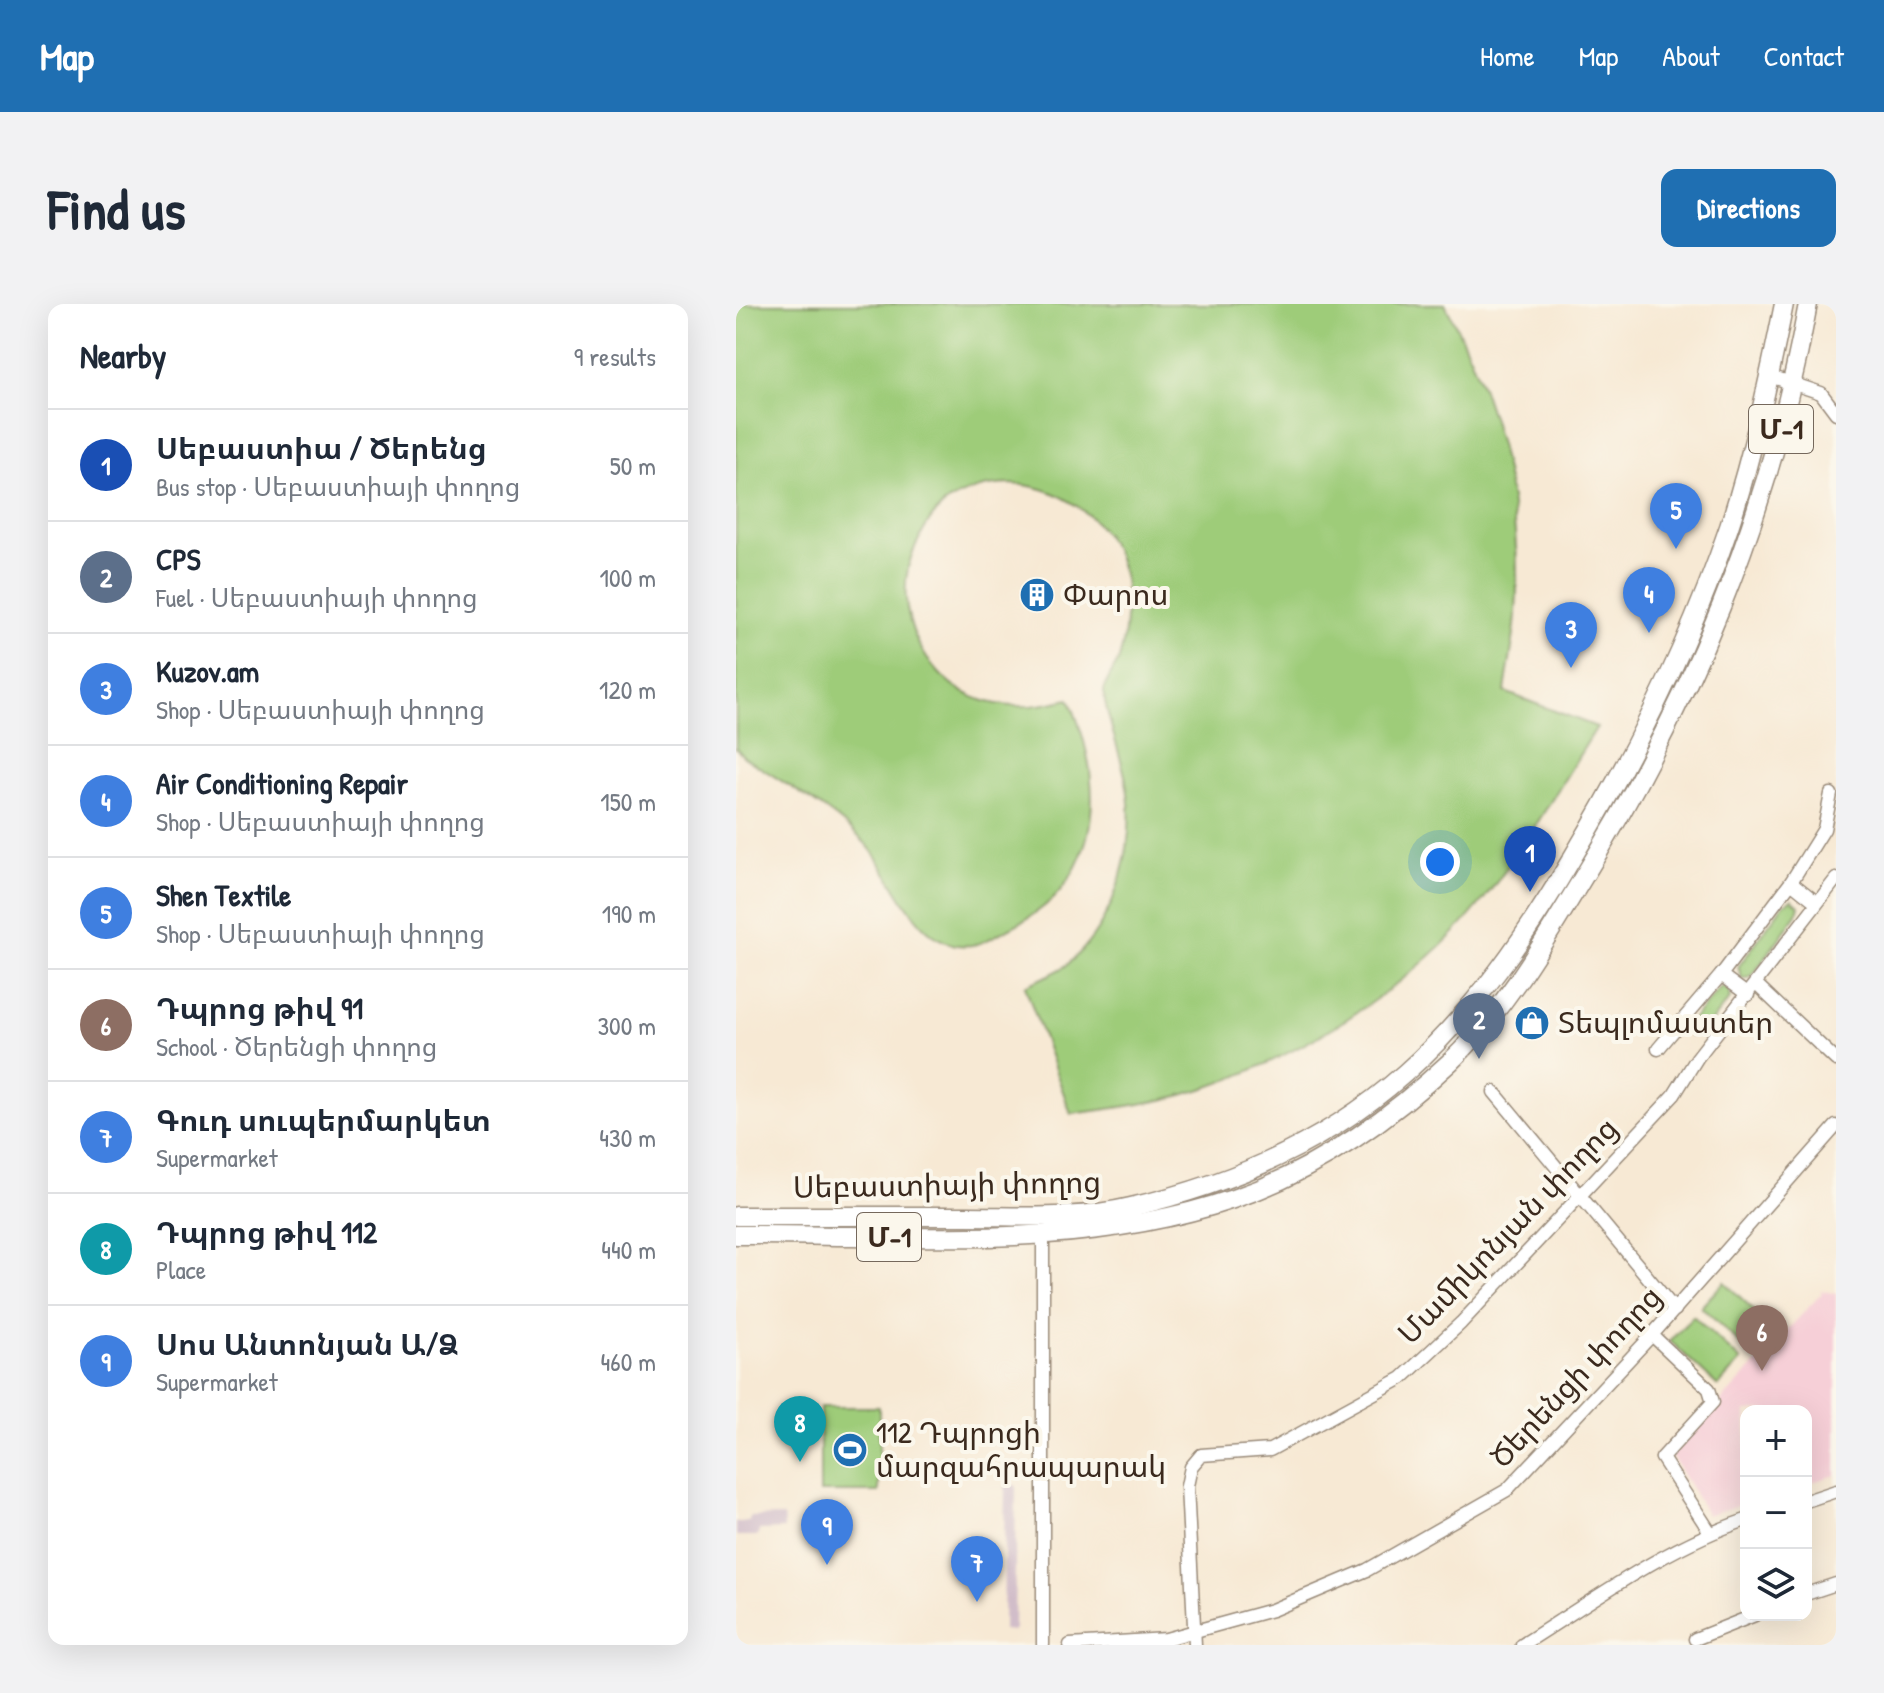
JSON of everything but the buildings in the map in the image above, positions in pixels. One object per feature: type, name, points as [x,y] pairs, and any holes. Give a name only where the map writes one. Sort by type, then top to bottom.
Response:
[{"type":"main road","name":"Սեբաստիայի փողոց","points":[[736,1216],[1044,1216],[1128,1208],[1257,1168],[1315,1138],[1403,1076],[1460,1020],[1492,982],[1551,895],[1656,707],[1729,525],[1770,376],[1784,304]]},
{"type":"main road","name":"Սեբաստիայի փողոց","points":[[736,1235],[1043,1235],[1102,1232],[1163,1218],[1233,1199],[1281,1180],[1380,1120],[1451,1061],[1499,1006],[1547,937],[1615,827],[1671,726],[1743,552],[1794,383],[1808,304]]},
{"type":"street","points":[[1770,376],[1821,393],[1836,413]]},
{"type":"street","points":[[1658,1049],[1721,975],[1791,882],[1824,829],[1831,794]]},
{"type":"street","name":"Մամիկոնյան փողոց","points":[[1195,1638],[1187,1486],[1191,1467],[1201,1455],[1270,1450],[1402,1378],[1461,1323],[1674,1095],[1697,1058],[1836,879]]},
{"type":"street","points":[[1791,882],[1816,902]]},
{"type":"street","points":[[1721,975],[1748,995]]},
{"type":"street","points":[[1756,984],[1836,1060]]},
{"type":"street","points":[[1494,1092],[1675,1310]]},
{"type":"street","name":"Ծերենցի փողոց","points":[[1070,1645],[1195,1638],[1367,1570],[1507,1490],[1675,1310],[1836,1126]]},
{"type":"street","points":[[1043,1235],[1043,1645]]},
{"type":"street","points":[[1652,1335],[1709,1389],[1713,1402],[1662,1458],[1710,1532]]},
{"type":"street","points":[[1812,1499],[1836,1491]]},
{"type":"street","points":[[1522,1645],[1710,1532],[1740,1522]]},
{"type":"street","points":[[1812,1592],[1836,1584]]},
{"type":"street","points":[[1695,1639],[1740,1621]]},
{"type":"shaded area","points":[[1820,1290],[1836,1294],[1836,1475],[1812,1482],[1812,1405],[1740,1405],[1740,1505],[1707,1515],[1671,1455],[1822,1293]]},
{"type":"shaded area","points":[[1005,1485],[1016,1485],[1014,1631],[1003,1630]]},
{"type":"shaded area","points":[[784,1516],[784,1529],[759,1530],[758,1536],[736,1536],[736,1522],[749,1522],[750,1517]]},
{"type":"green space","points":[[736,304],[1445,304],[1479,378],[1492,415],[1510,492],[1517,572],[1515,623],[1505,692],[1597,727],[1528,837],[1483,900],[1421,964],[1385,993],[1305,1044],[1220,1083],[1166,1099],[1071,1114],[1025,986],[1064,967],[1085,947],[1111,903],[1126,854],[1129,804],[1126,781],[1104,693],[1119,659],[1124,637],[1126,600],[1121,569],[1109,541],[1091,518],[1068,500],[1041,489],[1012,484],[982,487],[953,499],[931,519],[916,545],[908,569],[906,595],[910,620],[919,644],[932,665],[950,683],[972,697],[997,704],[1033,706],[1069,699],[1084,742],[1092,786],[1088,831],[1082,853],[1072,874],[1051,900],[1024,920],[980,943],[957,945],[939,939],[911,912],[867,845],[824,809],[744,757],[736,748]]},
{"type":"green space","points":[[1792,899],[1799,905],[1797,914],[1751,977],[1742,979],[1738,967],[1784,904]]},
{"type":"green space","points":[[1721,987],[1728,988],[1730,999],[1700,1035],[1689,1035],[1688,1024]]},
{"type":"green space","points":[[1724,1282],[1773,1328],[1750,1353],[1701,1307]]},
{"type":"green space","points":[[1693,1316],[1741,1361],[1718,1386],[1670,1341]]},
{"type":"green space","name":"112 Դպրոցի մարզահրապարակ","points":[[820,1407],[879,1407],[879,1492],[820,1492]]},
{"type":"place","name":"Shen Textile","points":[[1676,549]]},
{"type":"place","name":"Փարոս","points":[[1037,595]]},
{"type":"place","name":"Air Conditioning Repair","points":[[1649,633]]},
{"type":"place","name":"Kuzov.am","points":[[1571,668]]},
{"type":"place","name":"Սեբաստիա / Ծերենց","points":[[1530,892]]},
{"type":"place","name":"Տեպլոմաստեր","points":[[1532,1023]]},
{"type":"place","name":"CPS","points":[[1479,1059]]},
{"type":"place","name":"Դպրոց թիվ 91","points":[[1762,1371]]},
{"type":"place","name":"112 Դպրոցի մարզահրապարակ","points":[[850,1450]]},
{"type":"place","name":"Դպրոց թիվ 112","points":[[800,1462]]},
{"type":"place","name":"Սոս Անտոնյան Ա/Ձ","points":[[827,1565]]},
{"type":"place","name":"Գուդ սուպերմարկետ","points":[[977,1602]]}]
